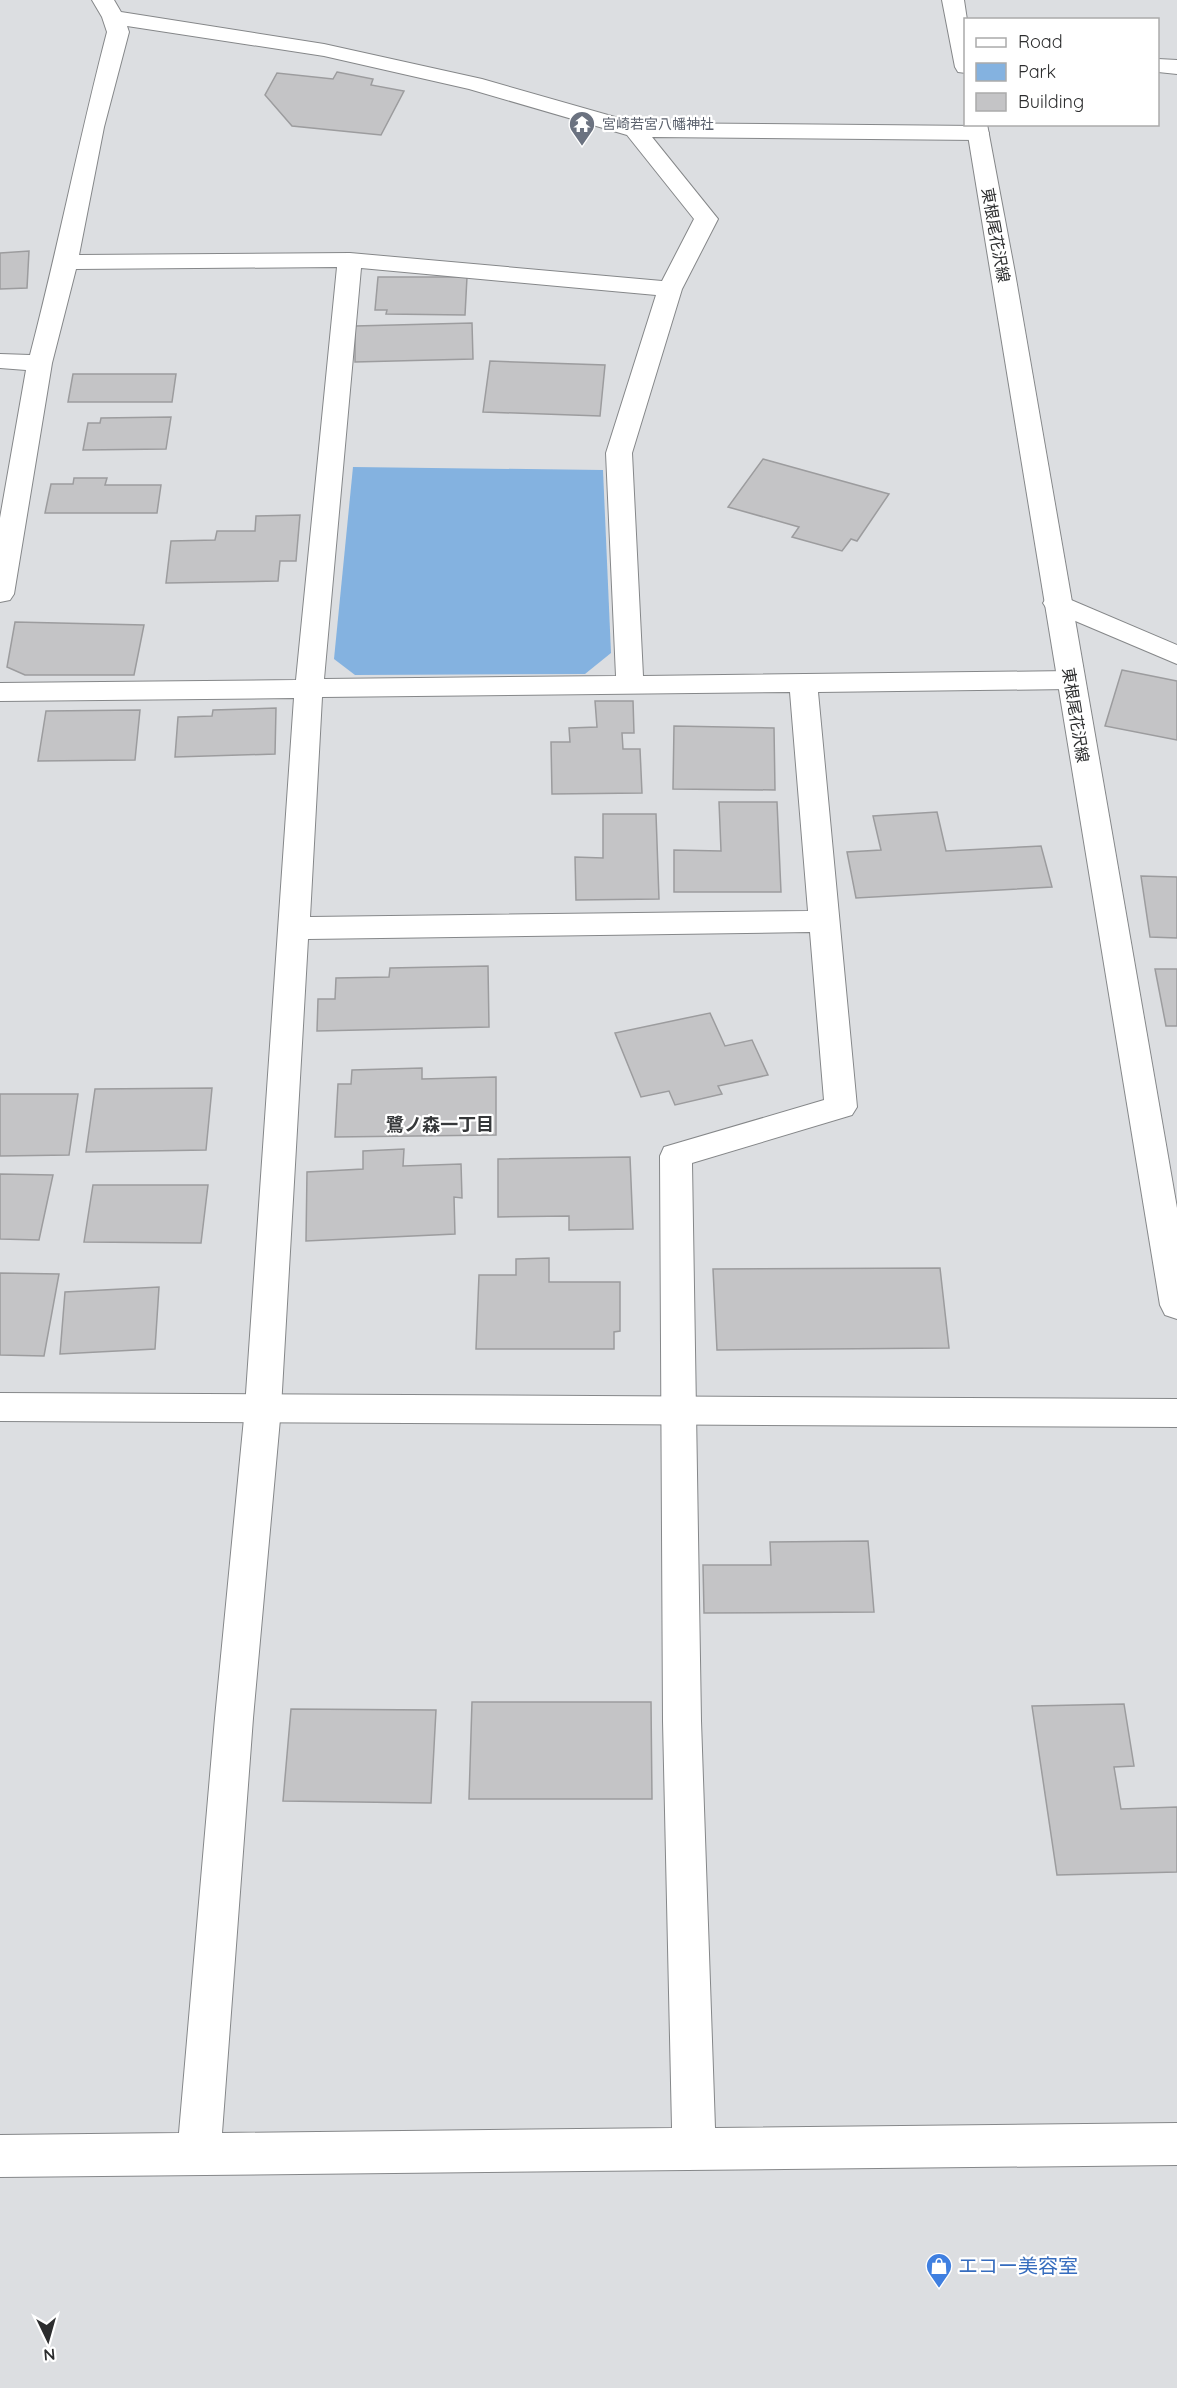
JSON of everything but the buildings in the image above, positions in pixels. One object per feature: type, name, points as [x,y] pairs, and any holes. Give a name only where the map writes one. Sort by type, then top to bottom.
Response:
[{"type":"street","points":[[953,0],[964,55]]},
{"type":"street","points":[[108,8],[324,50],[474,84],[636,130],[977,129]]},
{"type":"street","points":[[0,594],[40,363],[66,262],[93,127],[118,32],[108,8]]},
{"type":"street","points":[[1159,66],[1177,67]]},
{"type":"street","name":"東根尾花沢線","points":[[977,129],[1177,1305]]},
{"type":"street","points":[[630,686],[619,453],[670,289],[706,219],[636,130]]},
{"type":"street","points":[[66,262],[350,260],[670,289]]},
{"type":"street","points":[[199,2154],[234,1718],[263,1408],[309,689],[350,260]]},
{"type":"street","points":[[0,361],[40,363]]},
{"type":"street","points":[[1057,603],[1177,655]]},
{"type":"street","points":[[0,692],[1070,680]]},
{"type":"street","points":[[694,2149],[682,1721],[676,1156],[841,1107],[803,684]]},
{"type":"street","points":[[295,928],[824,921]]},
{"type":"street","points":[[0,1407],[1177,1413]]},
{"type":"street","points":[[0,2156],[1177,2144]]},
{"type":"green space","points":[[353,467],[603,470],[611,653],[585,674],[355,675],[334,659]]},
{"type":"place","name":"宮崎若宮八幡神社","points":[[582,147]]},
{"type":"place","name":"エコー美容室","points":[[939,2289]]},
{"type":"district","name":"鷺ノ森一丁目","points":[[440,1125]]}]
